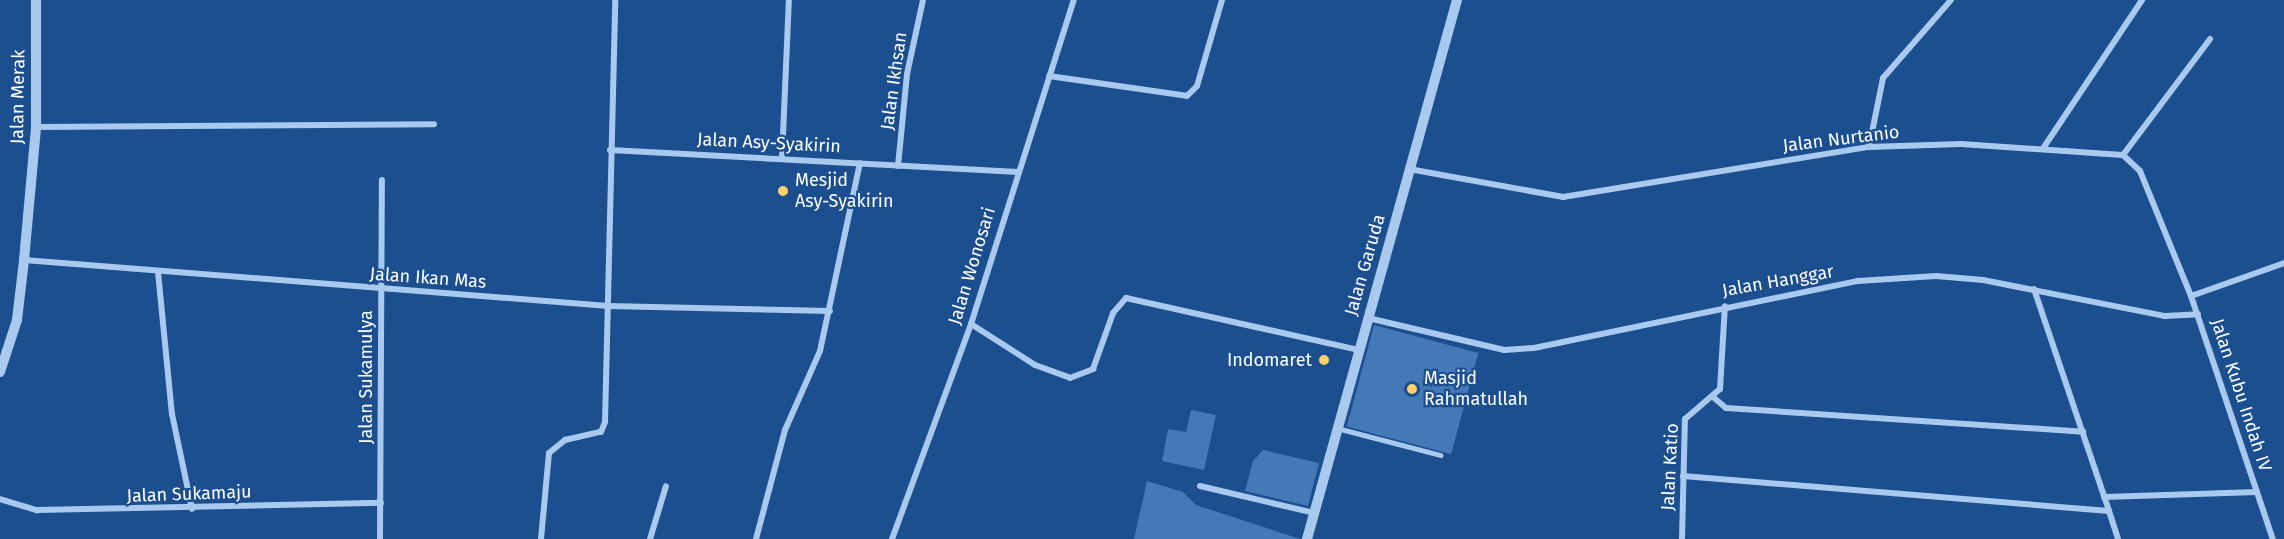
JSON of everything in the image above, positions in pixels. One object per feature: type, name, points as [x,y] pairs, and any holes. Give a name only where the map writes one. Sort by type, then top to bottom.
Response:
[{"type":"street","name":"Jalan Merak","points":[[0,372],[17,320],[24,260],[36,127],[36,0]]},
{"type":"street","points":[[543,538],[549,453],[565,440],[604,429],[615,0]]},
{"type":"street","points":[[782,158],[789,0]]},
{"type":"street","name":"Jalan Ikhsan","points":[[898,166],[907,74],[923,0]]},
{"type":"street","name":"Jalan Wonosari","points":[[892,539],[971,324],[1074,0]]},
{"type":"street","points":[[1049,76],[1187,96],[1197,86],[1221,0]]},
{"type":"street","name":"Jalan Garuda","points":[[1307,539],[1457,0]]},
{"type":"street","points":[[1869,147],[1883,78],[1951,0]]},
{"type":"street","points":[[2044,147],[2142,0]]},
{"type":"street","points":[[2210,39],[2123,155],[2140,171],[2191,296],[2284,263]]},
{"type":"street","points":[[36,127],[434,124]]},
{"type":"street","name":"Jalan Nurtanio","points":[[1409,169],[1563,197],[1869,147],[2044,147],[2123,155]]},
{"type":"street","name":"Jalan Asy-Syakirin","points":[[610,150],[860,163],[820,351],[785,430],[756,539]]},
{"type":"street","points":[[860,163],[1018,172]]},
{"type":"street","name":"Jalan Sukamulya","points":[[380,539],[382,180]]},
{"type":"street","name":"Jalan Ikan Mas","points":[[24,260],[608,306],[830,311]]},
{"type":"street","points":[[158,272],[172,414],[192,509]]},
{"type":"street","name":"Jalan Hanggar","points":[[1367,318],[1504,350],[1534,348],[1725,306],[1858,281],[1925,277],[2034,289],[2165,316],[2198,314]]},
{"type":"street","points":[[2034,289],[2118,539]]},
{"type":"street","name":"Jalan Kubu Indah IV","points":[[2191,296],[2273,539]]},
{"type":"street","points":[[971,324],[1035,365],[1070,378],[1093,369],[1113,313],[1126,298],[1358,350]]},
{"type":"street","points":[[1725,306],[1722,381],[1713,396],[1726,408],[2083,432]]},
{"type":"street","name":"Jalan Katio","points":[[1682,539],[1685,419],[1713,396]]},
{"type":"street","points":[[1683,476],[2109,511]]},
{"type":"street","points":[[650,539],[666,486]]},
{"type":"street","points":[[1200,486],[1314,513]]},
{"type":"street","points":[[2104,496],[2257,492]]},
{"type":"street","name":"Jalan Sukamaju","points":[[0,499],[37,510],[192,509],[381,503]]},
{"type":"lane","points":[[1337,428],[1441,455]]},
{"type":"building","name":"Masjid Rahmatullah","points":[[1374,325],[1478,353],[1451,454],[1347,426]]},
{"type":"building","points":[[1191,410],[1216,415],[1204,470],[1162,461],[1168,429],[1186,432]]},
{"type":"building","points":[[1263,450],[1319,463],[1308,506],[1245,491],[1253,461]]},
{"type":"building","points":[[1147,481],[1183,492],[1196,505],[1300,539],[1134,539]]},
{"type":"place","name":"Mesjid Asy-Syakirin","points":[[783,191]]},
{"type":"place","name":"Indomaret","points":[[1324,360]]},
{"type":"place","name":"Masjid Rahmatullah","points":[[1412,389]]}]
